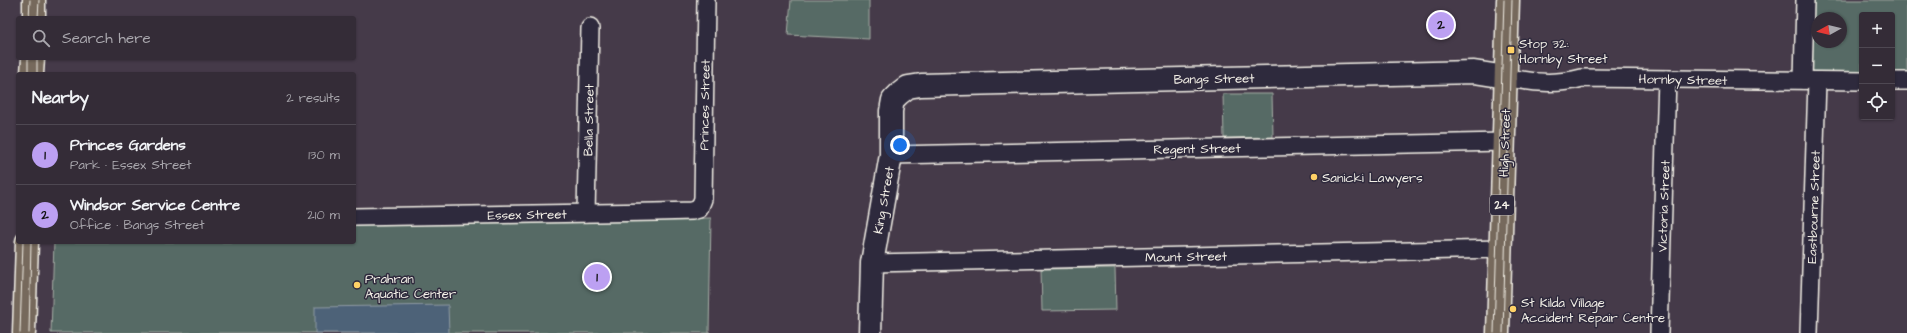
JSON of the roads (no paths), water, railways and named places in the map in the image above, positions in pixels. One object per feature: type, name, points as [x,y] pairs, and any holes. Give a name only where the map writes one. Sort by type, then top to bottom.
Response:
[{"type":"main road","points":[[34,0],[34,16]]},
{"type":"main road","name":"High Street","points":[[1498,333],[1508,0]]},
{"type":"main road","points":[[32,72],[33,60]]},
{"type":"main road","points":[[24,333],[27,244]]},
{"type":"street","name":"Princes Street","points":[[699,209],[703,199],[706,0]]},
{"type":"street","name":"Eastbourne Street","points":[[1805,0],[1810,80],[1809,333]]},
{"type":"street","name":"Bella Street","points":[[586,213],[590,28]]},
{"type":"street","name":"Bangs Street","points":[[921,85],[1474,72],[1506,78]]},
{"type":"street","name":"Hornby Street","points":[[1506,78],[1524,82],[1567,82],[1582,78],[1859,81]]},
{"type":"street","name":"Victoria Street","points":[[1659,333],[1667,79]]},
{"type":"street","points":[[1895,81],[1907,81]]},
{"type":"street","name":"King Street","points":[[870,333],[872,263],[891,155],[891,111],[893,100],[908,87],[921,85]]},
{"type":"street","name":"Regent Street","points":[[891,155],[1504,142]]},
{"type":"street","name":"Essex Street","points":[[356,217],[692,211],[699,209]]},
{"type":"street","name":"Mount Street","points":[[872,263],[1501,249]]},
{"type":"water","points":[[448,305],[449,333],[315,333],[315,307]]},
{"type":"tram line","points":[[29,16],[30,0]]},
{"type":"tram line","points":[[38,16],[39,0]]},
{"type":"tram line","points":[[1494,333],[1504,0]]},
{"type":"tram line","points":[[1503,333],[1512,0]]},
{"type":"tram line","points":[[28,60],[28,72]]},
{"type":"tram line","points":[[37,60],[37,72]]},
{"type":"tram line","points":[[20,333],[23,244]]},
{"type":"tram line","points":[[29,333],[31,244]]},
{"type":"place","name":"Windsor Service Centre","points":[[1441,25]]},
{"type":"place","name":"Stop 32: Hornby Street","points":[[1511,50]]},
{"type":"place","name":"Sanicki Lawyers","points":[[1314,177]]},
{"type":"place","name":"Princes Gardens","points":[[597,277]]},
{"type":"place","name":"Prahran Aquatic Center","points":[[357,285]]},
{"type":"place","name":"St Kilda Village Accident Repair Centre","points":[[1513,309]]}]
